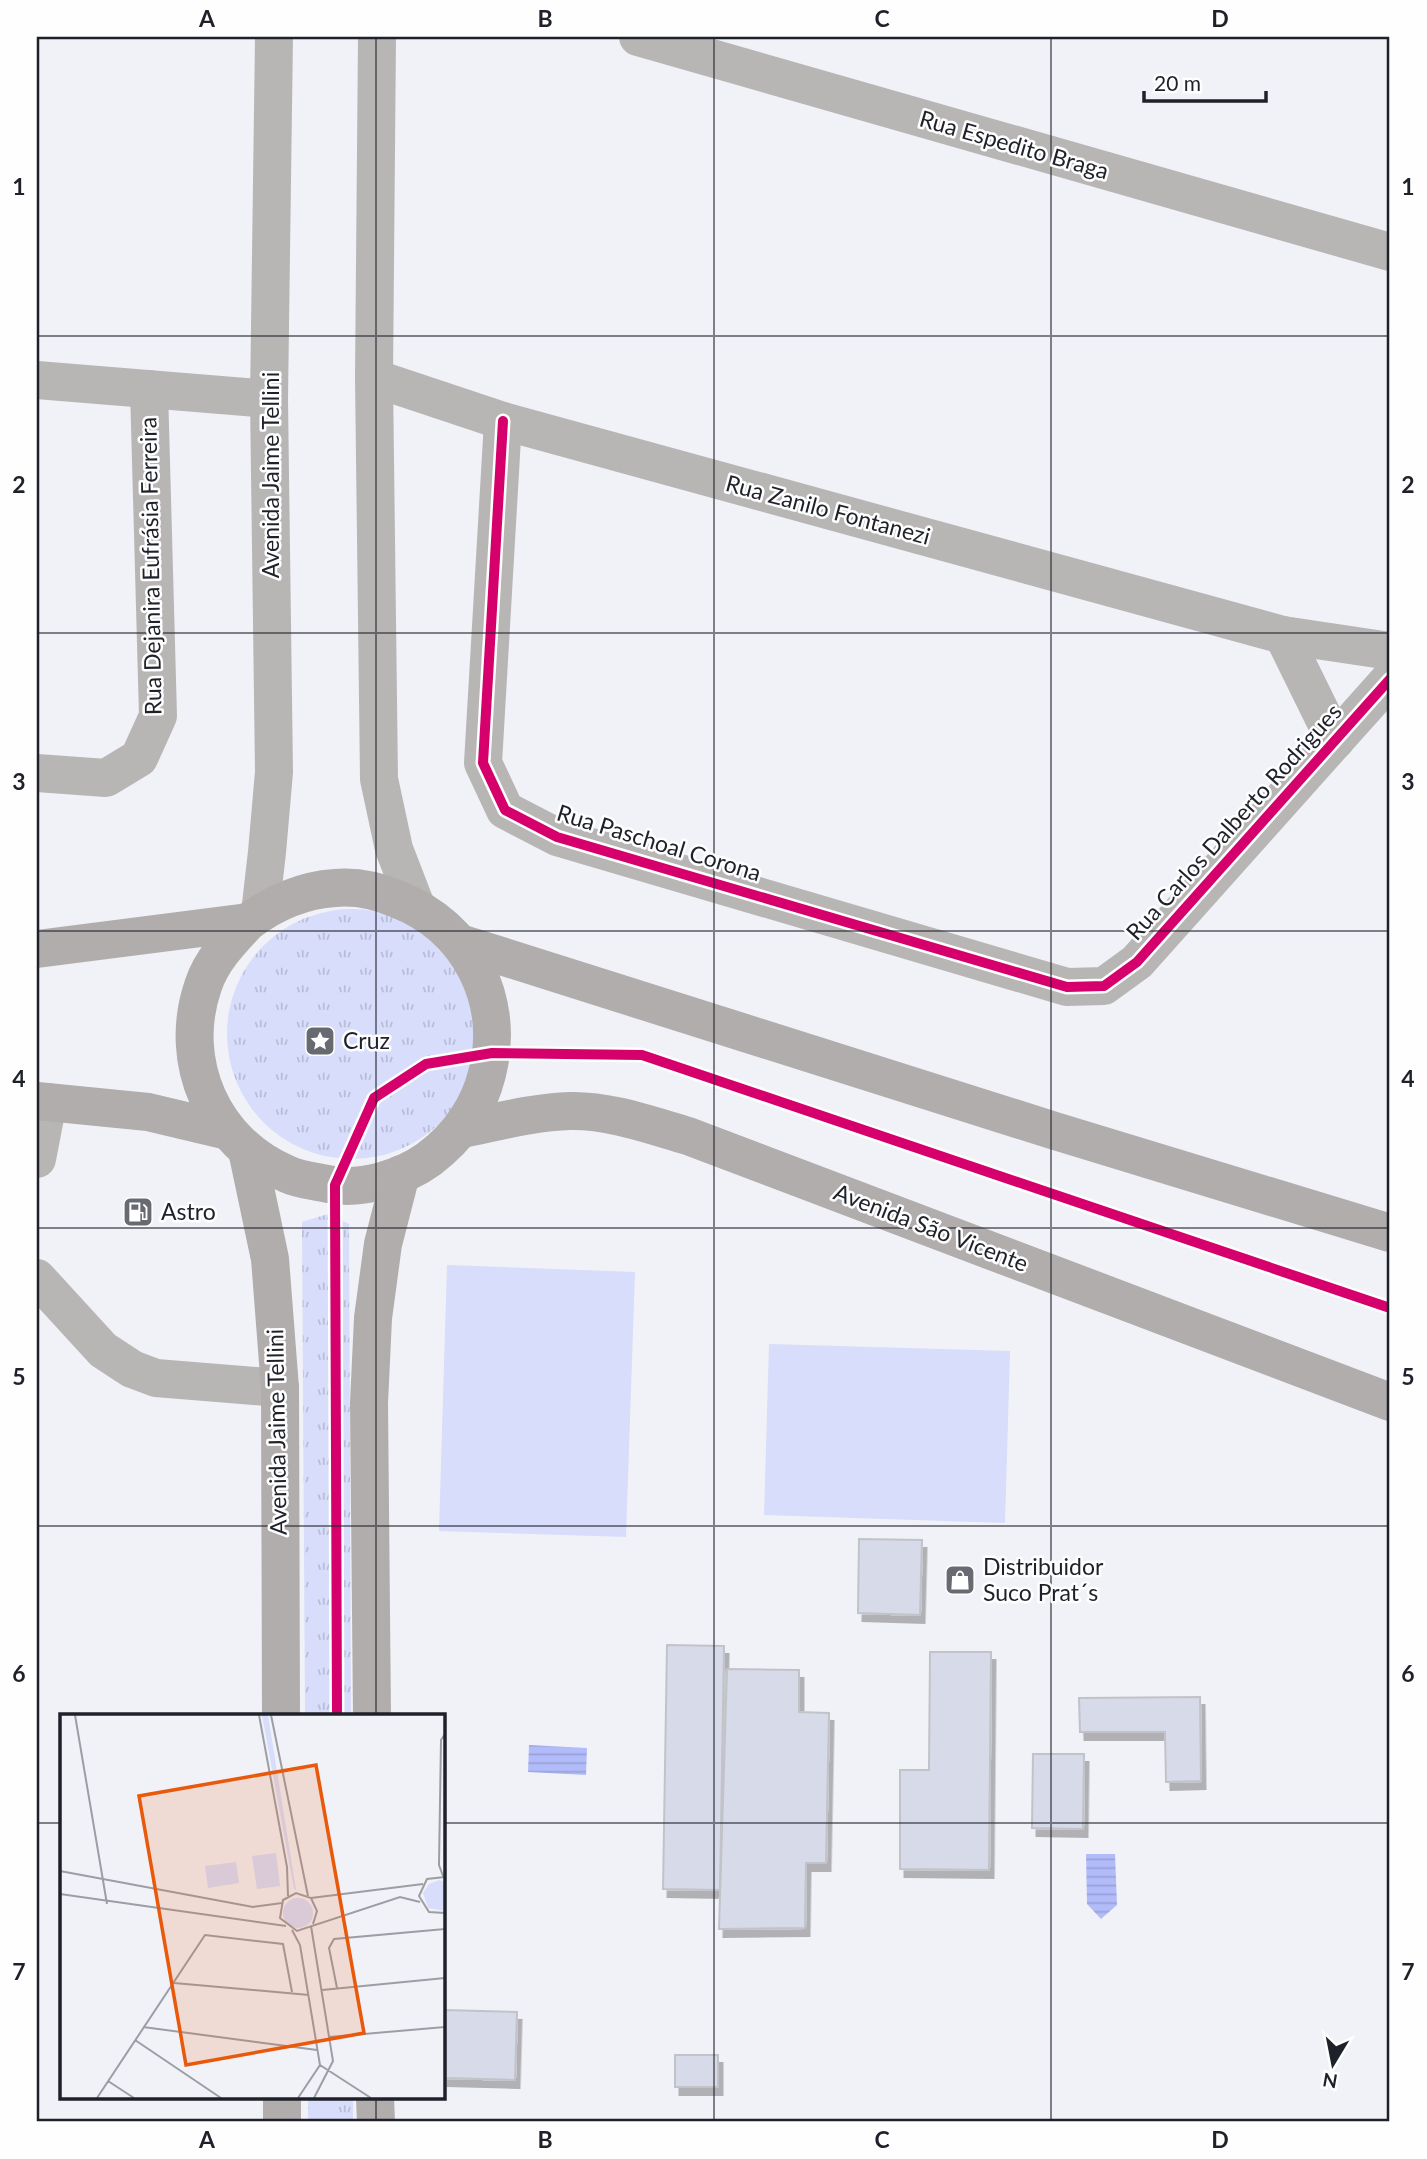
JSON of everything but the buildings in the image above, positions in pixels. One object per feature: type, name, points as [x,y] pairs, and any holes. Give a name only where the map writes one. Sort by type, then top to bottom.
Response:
[{"type":"main road","points":[[43,1102],[148,1112],[237,1141],[288,1175],[335,1185],[369,1184],[401,1174],[424,1163],[462,1129],[482,1093],[492,1053],[492,1014],[481,976],[460,943],[439,922],[416,906],[378,891],[337,887],[296,895],[254,917],[215,961],[203,985],[194,1022],[195,1061],[207,1098],[237,1141]]},
{"type":"main road","points":[[37,949],[254,917]]},
{"type":"main road","points":[[460,943],[1055,1131],[1390,1233]]},
{"type":"main road","name":"Avenida São Vicente","points":[[462,1129],[524,1116],[571,1111],[627,1118],[688,1136],[1390,1402]]},
{"type":"main road","name":"Avenida Jaime Tellini","points":[[237,1141],[270,1259],[280,1388],[281,1714]]},
{"type":"main road","points":[[372,1714],[369,1403],[373,1318],[383,1244],[401,1174]]},
{"type":"main road","points":[[282,2100],[282,2122]]},
{"type":"main road","points":[[375,2100],[376,2122]]},
{"type":"street","name":"Avenida Jaime Tellini","points":[[254,917],[267,852],[274,772],[269,399],[274,37]]},
{"type":"street","points":[[377,37],[374,378],[379,779],[394,849],[416,906]]},
{"type":"street","name":"Rua Espedito Braga","points":[[638,37],[1390,252]]},
{"type":"street","name":"Rua Zanilo Fontanezi","points":[[374,378],[503,421],[1283,635],[1390,651]]},
{"type":"street","points":[[37,380],[269,399]]},
{"type":"street","name":"Rua Dejanira Eufrásia Ferreira","points":[[37,773],[106,778],[139,758],[158,716],[149,389]]},
{"type":"street","name":"Rua Paschoal Corona","points":[[503,421],[483,763],[505,810],[557,836],[1067,987],[1104,986]]},
{"type":"street","points":[[1283,635],[1335,741]]},
{"type":"street","name":"Rua Carlos Dalberto Rodrigues","points":[[1104,986],[1137,962],[1390,679]]},
{"type":"street","points":[[37,1159],[43,1102]]},
{"type":"street","points":[[37,1278],[103,1350],[132,1368],[156,1378],[280,1388]]},
{"type":"green space","points":[[340,909],[364,909],[400,918],[441,945],[468,986],[475,1010],[475,1058],[468,1082],[441,1123],[400,1150],[364,1159],[340,1159],[304,1150],[263,1123],[236,1082],[227,1046],[227,1022],[236,986],[263,945],[304,918]]},
{"type":"green space","points":[[328,1214],[349,1224],[351,1714],[305,1714],[302,1222]]},
{"type":"green space","points":[[447,1265],[635,1272],[626,1537],[439,1531]]},
{"type":"green space","points":[[769,1344],[1010,1351],[1005,1523],[764,1515]]},
{"type":"green space","points":[[308,2100],[353,2100],[353,2122],[308,2122]]},
{"type":"water","points":[[529,1745],[587,1748],[586,1775],[528,1772]]},
{"type":"water","points":[[1086,1854],[1115,1854],[1117,1905],[1101,1919],[1087,1904]]},
{"type":"cycle path","points":[[503,421],[483,763],[505,810],[557,837],[1067,987],[1104,986],[1137,962],[1390,679]]},
{"type":"cycle path","points":[[337,1714],[335,1185],[374,1098],[426,1064],[492,1053],[642,1055],[1390,1308]]},
{"type":"place","name":"Cruz","points":[[320,1041]]},
{"type":"place","name":"Astro","points":[[138,1212]]},
{"type":"place","name":"Distribuidor Suco Prat´s","points":[[960,1580]]}]
